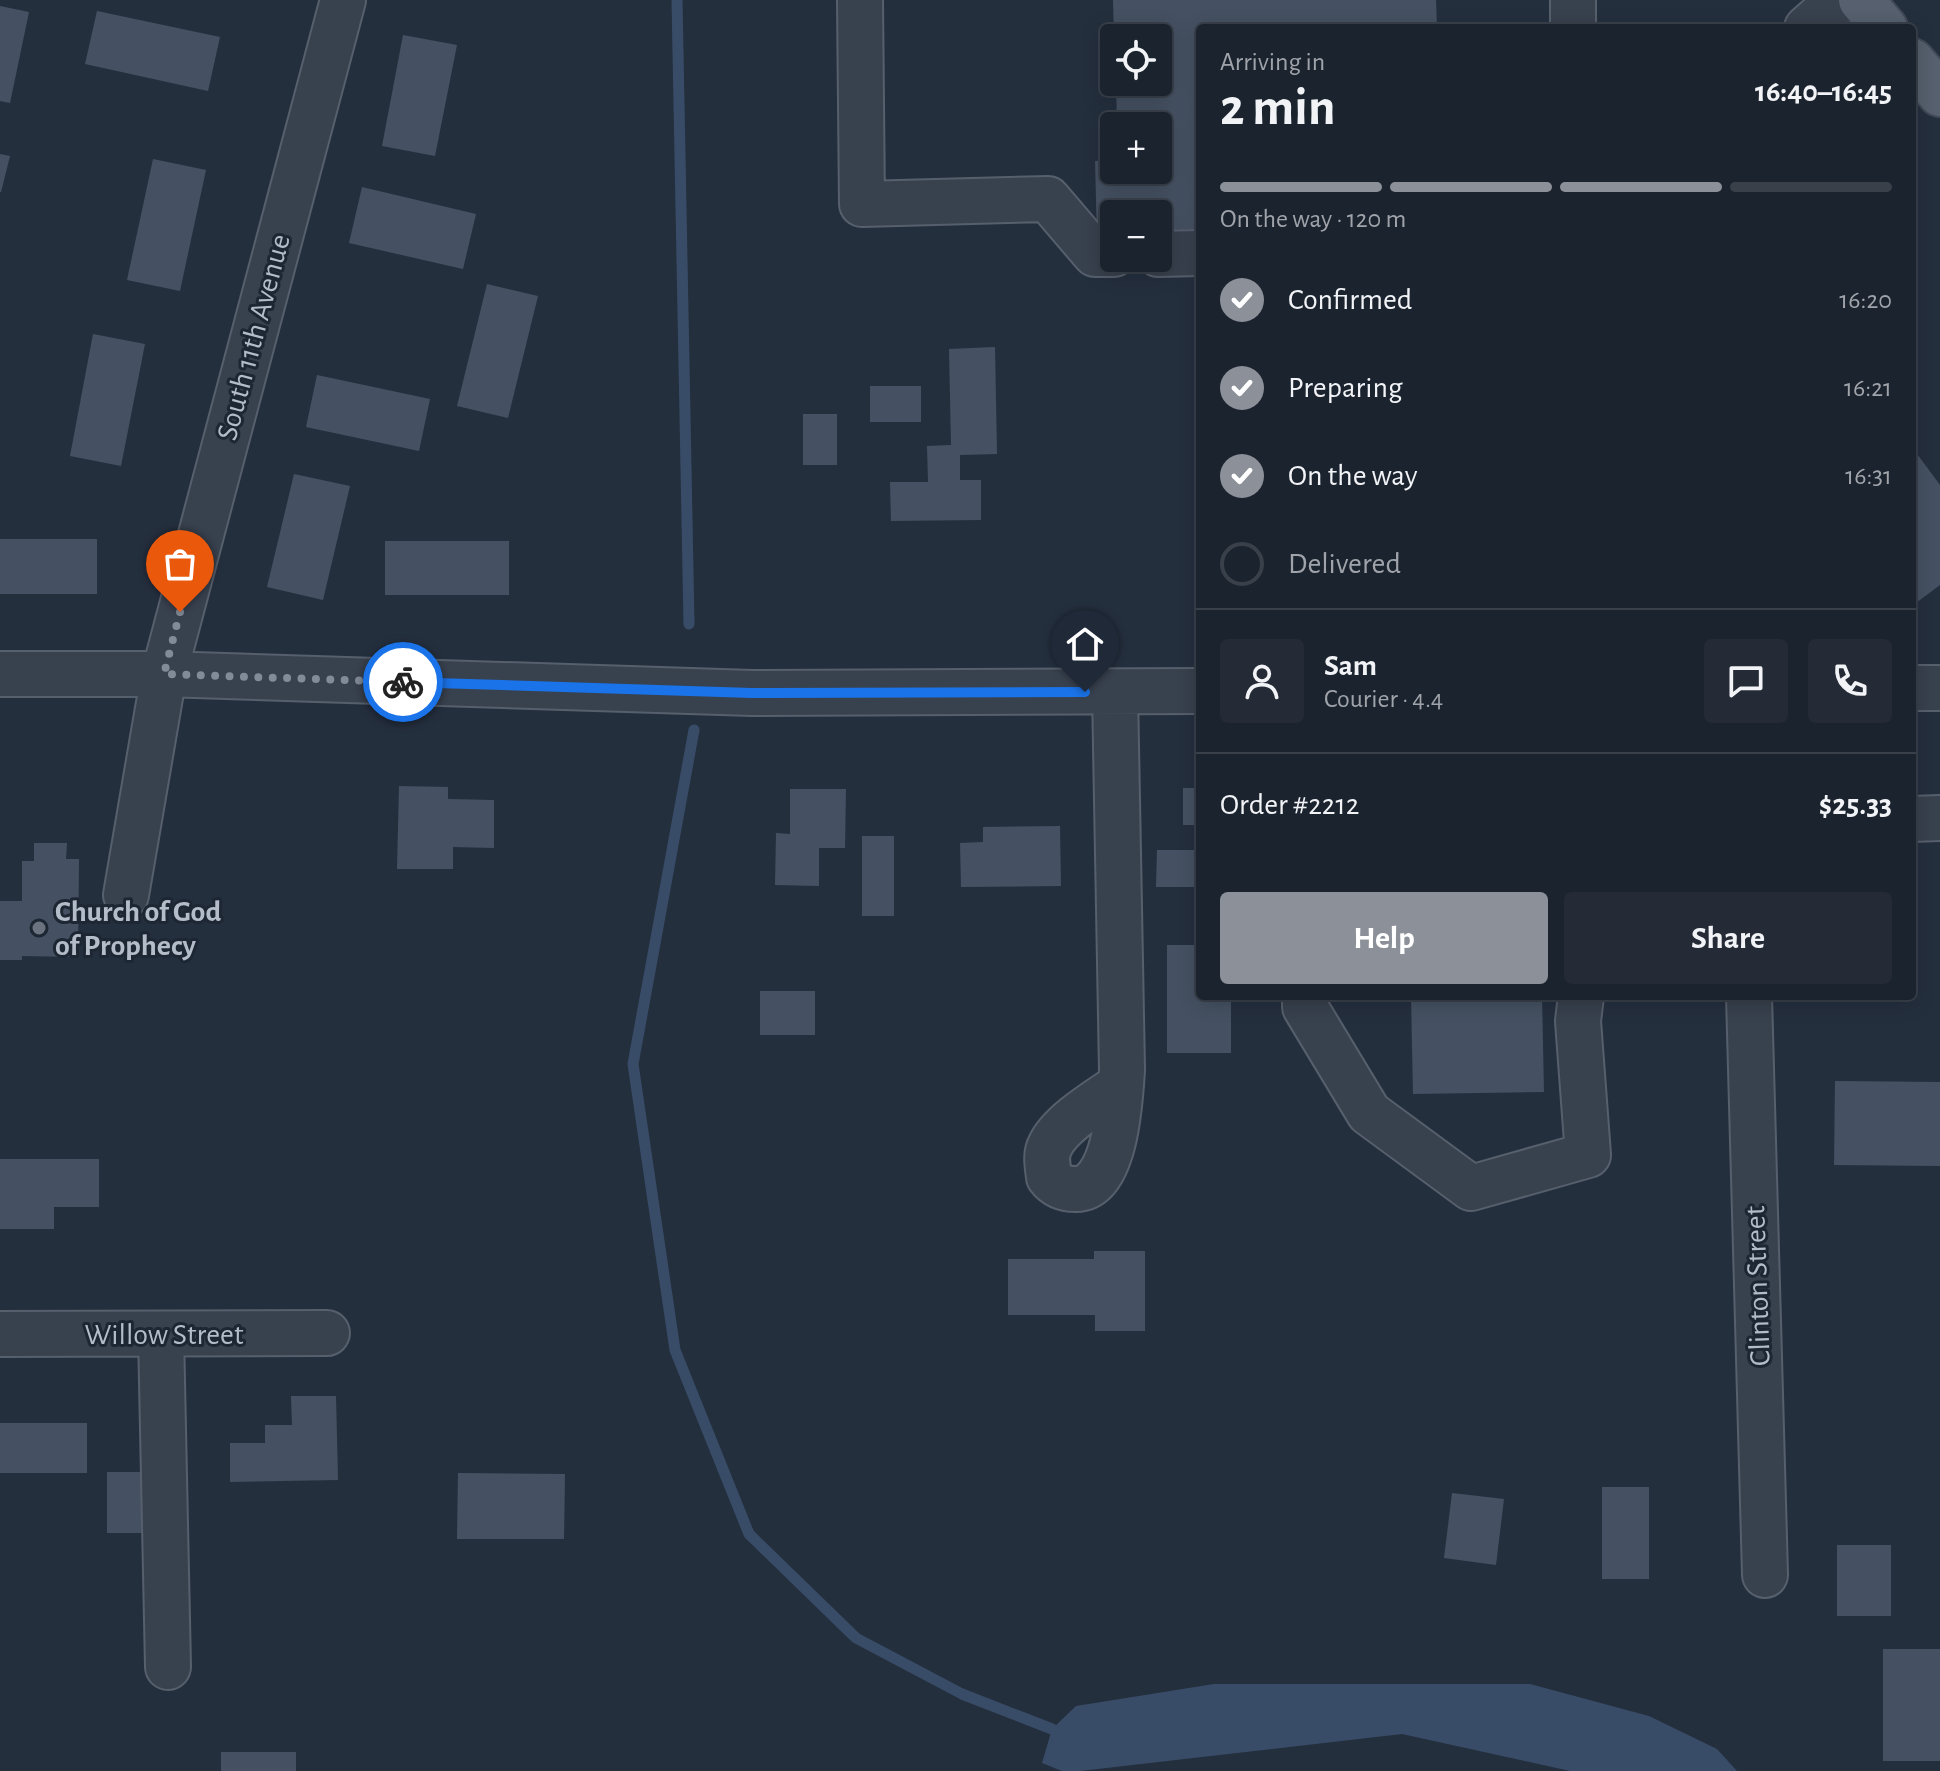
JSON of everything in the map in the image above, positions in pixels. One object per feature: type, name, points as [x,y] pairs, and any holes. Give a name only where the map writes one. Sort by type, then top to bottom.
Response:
[{"type":"main road","points":[[1861,0],[1882,24]]},
{"type":"main road","points":[[1916,66],[1940,94]]},
{"type":"street","name":"South 11th Avenue","points":[[126,895],[164,674],[343,0]]},
{"type":"street","points":[[860,0],[862,204],[1048,199],[1095,254],[1100,254]]},
{"type":"street","points":[[1573,0],[1573,24]]},
{"type":"street","points":[[1812,24],[1839,0]]},
{"type":"street","points":[[1172,254],[1196,253]]},
{"type":"street","points":[[0,674],[164,674],[752,693],[1196,691]]},
{"type":"street","points":[[1916,688],[1940,688]]},
{"type":"street","points":[[1115,692],[1121,1085]]},
{"type":"street","points":[[1916,819],[1940,818]]},
{"type":"street","points":[[1305,1000],[1305,1007],[1369,1113],[1471,1188],[1588,1155],[1578,1021],[1581,1000]]},
{"type":"street","name":"Clinton Street","points":[[1749,1000],[1765,1575]]},
{"type":"street","name":"Willow Street","points":[[0,1334],[327,1333]]},
{"type":"street","points":[[161,1334],[168,1667]]},
{"type":"water","points":[[1214,1684],[1530,1684],[1649,1716],[1717,1749],[1737,1771],[1570,1771],[1402,1734],[1080,1771],[1062,1771],[1042,1763],[1052,1729],[1076,1706]]},
{"type":"building","points":[[1113,0],[1436,0],[1437,24],[1196,24],[1196,236],[1172,237],[1172,200],[1100,200],[1100,239],[1097,239],[1095,161],[1100,161],[1100,184],[1172,184],[1172,112],[1117,112],[1116,96],[1172,96],[1172,24],[1114,24]]},
{"type":"building","points":[[0,6],[29,12],[10,103],[0,101]]},
{"type":"building","points":[[97,11],[220,37],[208,91],[85,64]]},
{"type":"building","points":[[403,35],[457,45],[435,156],[382,146]]},
{"type":"building","points":[[0,154],[10,156],[1,192],[0,192]]},
{"type":"building","points":[[153,159],[206,170],[180,291],[127,280]]},
{"type":"building","points":[[362,187],[476,214],[463,269],[349,243]]},
{"type":"building","points":[[487,284],[538,296],[508,418],[457,406]]},
{"type":"building","points":[[93,334],[145,344],[121,466],[70,456]]},
{"type":"building","points":[[995,347],[997,454],[960,455],[960,480],[981,480],[981,520],[891,521],[890,482],[928,482],[927,446],[951,445],[949,349]]},
{"type":"building","points":[[317,375],[430,399],[419,451],[306,427]]},
{"type":"building","points":[[870,386],[921,386],[921,422],[870,422]]},
{"type":"building","points":[[803,414],[837,414],[837,465],[803,465]]},
{"type":"building","points":[[1916,452],[1940,485],[1940,585],[1916,603]]},
{"type":"building","points":[[294,474],[350,486],[323,600],[267,587]]},
{"type":"building","points":[[0,539],[97,539],[97,594],[0,594]]},
{"type":"building","points":[[385,541],[509,541],[509,595],[385,595]]},
{"type":"building","points":[[399,786],[448,787],[448,799],[494,800],[494,848],[453,847],[453,869],[397,869]]},
{"type":"building","points":[[1183,788],[1196,788],[1196,825],[1183,825]]},
{"type":"building","points":[[790,789],[846,789],[845,848],[819,848],[819,886],[775,885],[776,833],[790,834]]},
{"type":"building","points":[[1060,826],[1061,886],[961,887],[960,843],[983,842],[983,827]]},
{"type":"building","points":[[862,836],[894,836],[894,916],[862,916]]},
{"type":"building","name":"Church of God of Prophecy","points":[[34,843],[67,843],[66,859],[79,859],[78,957],[22,956],[22,960],[0,960],[0,901],[22,901],[22,861],[34,861]]},
{"type":"building","points":[[1157,850],[1196,850],[1196,887],[1156,887]]},
{"type":"building","points":[[1167,945],[1196,945],[1196,1000],[1231,1000],[1231,1053],[1167,1053]]},
{"type":"building","points":[[760,991],[815,991],[815,1035],[760,1035]]},
{"type":"building","points":[[1411,1000],[1542,1000],[1544,1092],[1413,1094]]},
{"type":"building","points":[[1835,1081],[1940,1082],[1940,1166],[1834,1165]]},
{"type":"building","points":[[0,1159],[99,1159],[99,1207],[54,1207],[54,1229],[0,1229]]},
{"type":"building","points":[[1094,1251],[1145,1251],[1145,1331],[1095,1331],[1095,1315],[1008,1315],[1008,1259],[1094,1259]]},
{"type":"building","points":[[291,1396],[336,1396],[338,1480],[230,1482],[230,1443],[265,1443],[265,1425],[292,1425]]},
{"type":"building","points":[[0,1423],[87,1423],[87,1473],[0,1473]]},
{"type":"building","points":[[107,1472],[148,1472],[148,1533],[107,1533]]},
{"type":"building","points":[[458,1473],[565,1474],[564,1539],[457,1539]]},
{"type":"building","points":[[1602,1487],[1649,1487],[1649,1579],[1602,1579]]},
{"type":"building","points":[[1452,1493],[1504,1499],[1496,1565],[1444,1558]]},
{"type":"building","points":[[1837,1545],[1891,1545],[1891,1616],[1837,1616]]},
{"type":"building","points":[[1883,1649],[1940,1649],[1940,1761],[1883,1761]]},
{"type":"building","points":[[221,1752],[296,1752],[296,1771],[221,1771]]},
{"type":"waterway","points":[[677,0],[689,624]]},
{"type":"waterway","points":[[694,730],[633,1064],[675,1350],[749,1534],[856,1638],[962,1694],[1052,1729]]},
{"type":"way so far","points":[[180,612],[164,674],[403,682]]},
{"type":"place","name":"Church of God of Prophecy","points":[[39,928]]},
{"type":"route","points":[[403,682],[752,693],[1085,692]]}]
